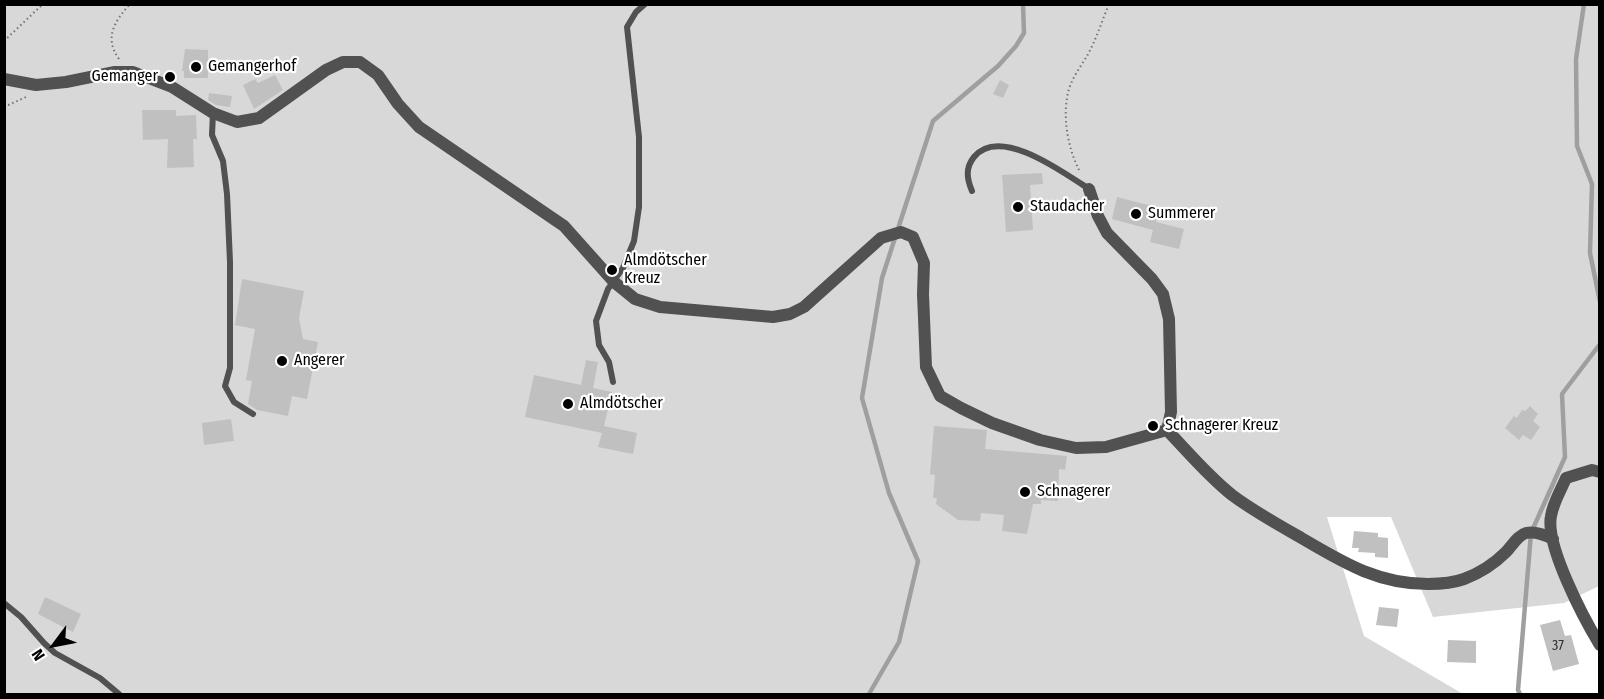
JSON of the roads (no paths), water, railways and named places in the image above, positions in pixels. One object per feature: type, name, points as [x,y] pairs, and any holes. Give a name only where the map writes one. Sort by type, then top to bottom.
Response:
[{"type":"street","points":[[4,80],[36,85],[66,82],[115,72],[133,72],[172,87],[213,113],[237,122],[259,118],[326,70],[343,62],[360,62],[378,75],[398,104],[419,127],[564,226],[614,282],[635,298],[660,307],[773,317],[790,314],[804,307],[881,238],[901,232],[913,237],[924,263],[923,294],[927,367],[940,396],[992,423],[1040,440],[1076,448],[1106,447],[1167,430]]},
{"type":"street","points":[[1089,189],[1098,216],[1107,233],[1152,279],[1163,294],[1169,319],[1171,412],[1167,430]]},
{"type":"street","points":[[1167,430],[1208,474],[1252,509],[1341,561],[1364,573],[1383,579],[1413,584],[1442,584],[1462,580],[1485,569],[1521,536],[1527,533],[1547,536]]},
{"type":"street","points":[[1599,471],[1592,470],[1566,478],[1551,517],[1547,536],[1586,622],[1599,645]]},
{"type":"lane","points":[[613,382],[609,362],[599,345],[596,321],[608,289],[614,282],[634,241],[639,207],[639,137],[627,27],[636,12],[645,4]]},
{"type":"lane","points":[[213,113],[212,135],[223,161],[227,194],[230,262],[230,368],[225,386],[234,402],[253,414]]},
{"type":"lane","points":[[972,191],[966,176],[972,159],[981,149],[1000,145],[1027,152],[1089,189]]},
{"type":"lane","points":[[4,603],[55,652],[100,678],[119,694]]},
{"type":"waterway","points":[[869,694],[899,642],[918,561],[889,493],[862,398],[882,278],[933,121],[998,66],[1016,46],[1024,33],[1023,4]]},
{"type":"waterway","points":[[1584,4],[1576,59],[1577,146],[1592,184],[1590,253],[1600,302]]},
{"type":"waterway","points":[[1520,694],[1518,690],[1531,533],[1565,457],[1562,394],[1600,344]]},
{"type":"place","name":"Gemangerhof","points":[[196,67]]},
{"type":"place","name":"Gemanger","points":[[170,77]]},
{"type":"place","name":"Staudacher","points":[[1018,207]]},
{"type":"place","name":"Summerer","points":[[1136,214]]},
{"type":"place","name":"Almdötscher Kreuz","points":[[612,270]]},
{"type":"place","name":"Angerer","points":[[282,361]]},
{"type":"place","name":"Almdötscher","points":[[568,404]]},
{"type":"place","name":"Schnagerer Kreuz","points":[[1153,426]]},
{"type":"place","name":"Schnagerer","points":[[1025,492]]}]
